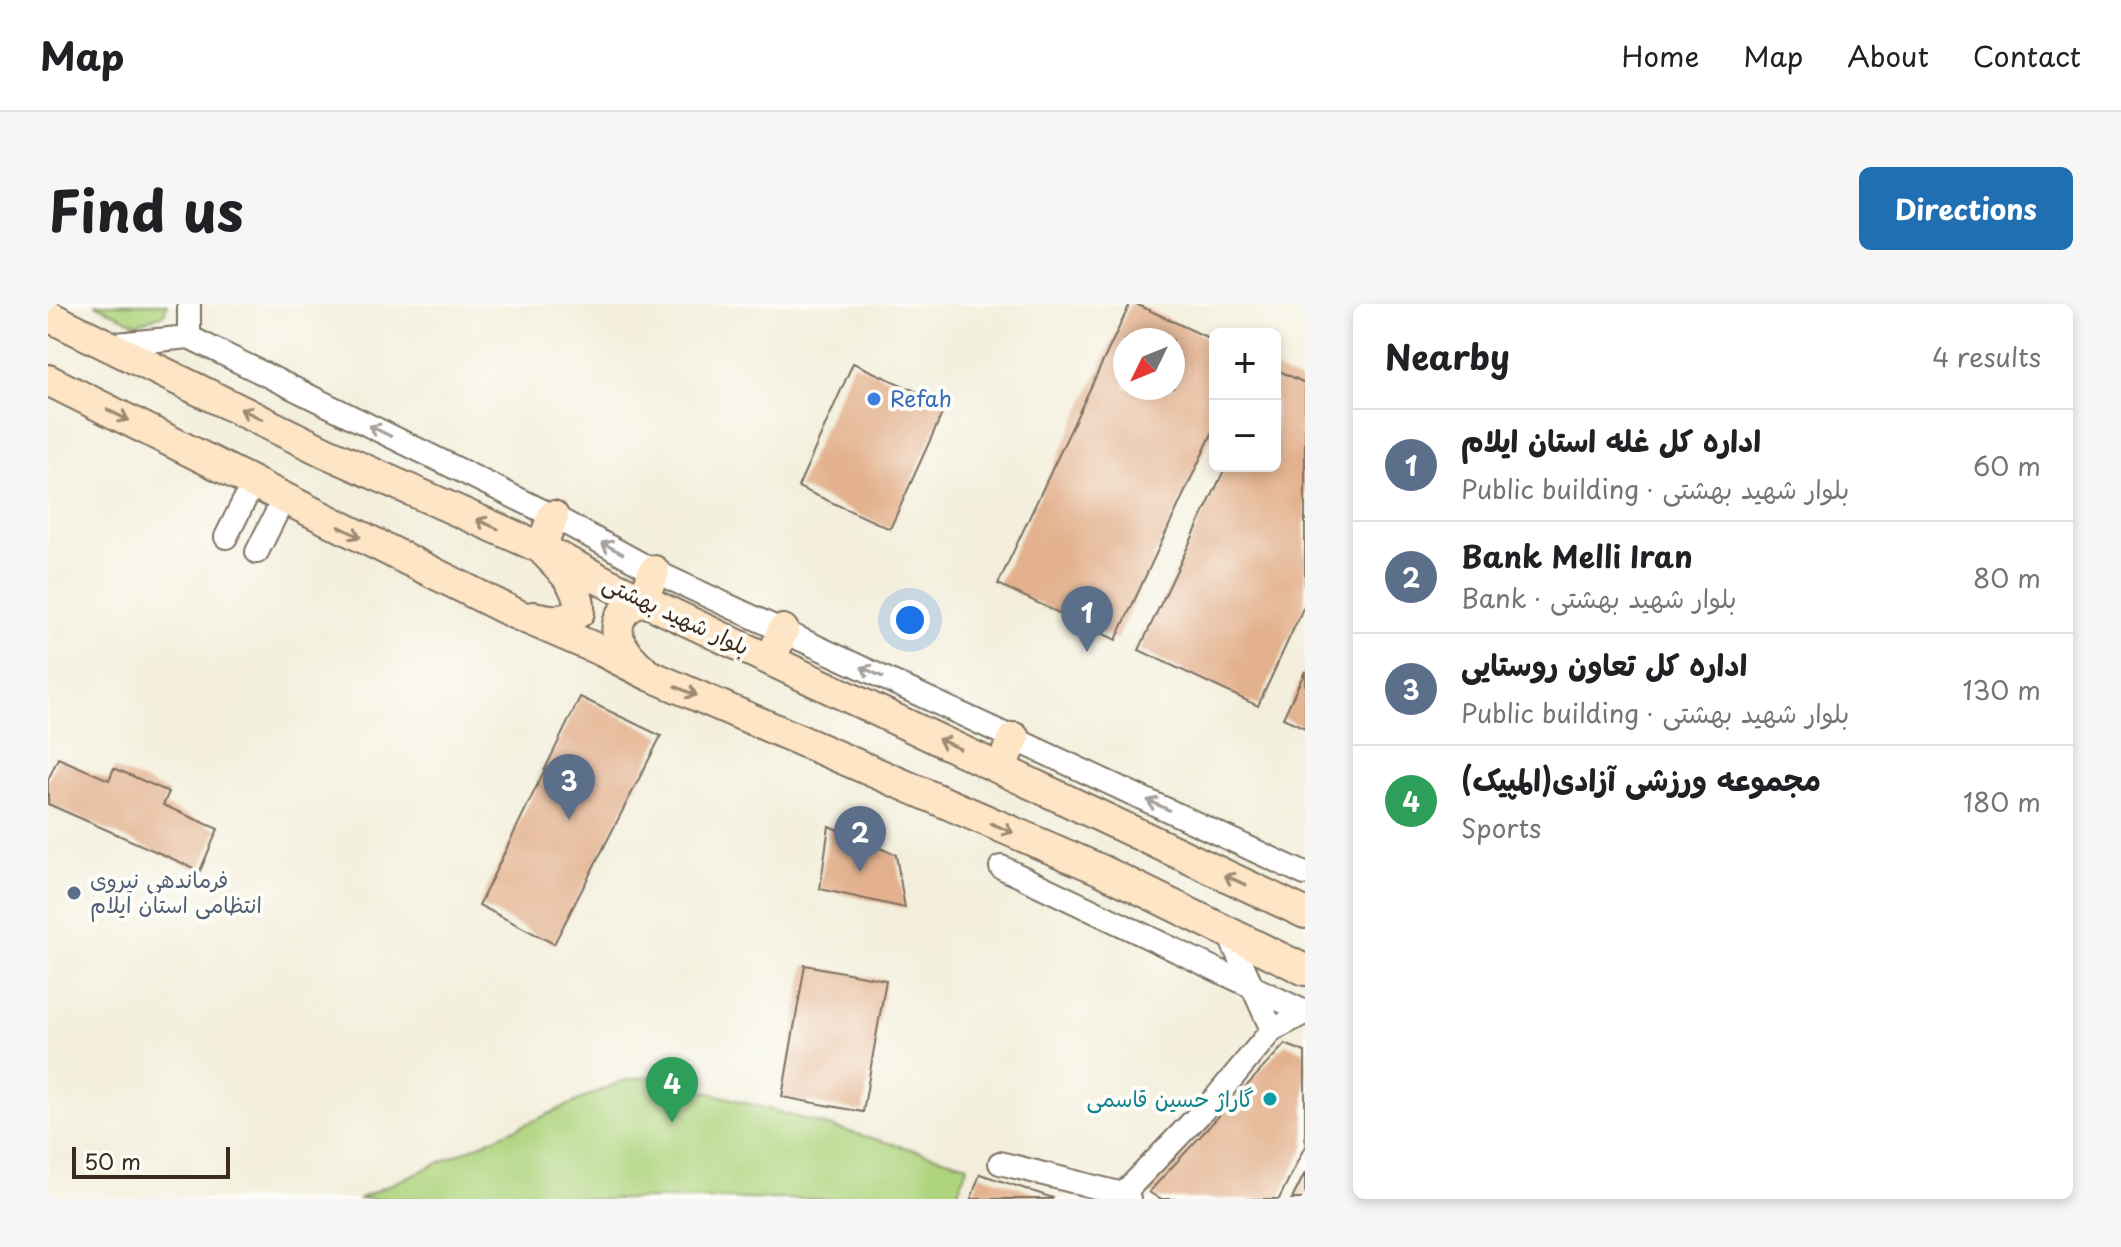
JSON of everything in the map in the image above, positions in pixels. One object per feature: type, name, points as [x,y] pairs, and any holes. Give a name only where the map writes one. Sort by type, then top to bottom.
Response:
[{"type":"main road","name":"بلوار شهید بهشتی","points":[[48,316],[325,452],[541,548],[642,599],[1305,913]]},
{"type":"main road","points":[[48,380],[516,614],[649,675],[1101,870],[1305,970]]},
{"type":"main road","points":[[516,614],[554,621],[567,620],[579,612],[580,598],[573,583],[541,548],[553,516]]},
{"type":"main road","points":[[649,675],[627,657],[617,628],[619,619],[628,608],[642,599],[654,571]]},
{"type":"main road","points":[[771,660],[783,630]]},
{"type":"main road","points":[[1000,768],[1014,738]]},
{"type":"street","points":[[189,304],[189,337]]},
{"type":"street","points":[[106,345],[189,337],[553,516],[654,571],[1305,874]]},
{"type":"street","points":[[226,537],[253,483]]},
{"type":"street","points":[[257,552],[284,498]]},
{"type":"street","points":[[1001,867],[1305,1013]]},
{"type":"street","points":[[1228,933],[1272,1030]]},
{"type":"street","points":[[1000,1163],[1126,1197],[1272,1030],[1305,1013]]},
{"type":"green space","points":[[95,304],[167,304],[164,314],[136,324]]},
{"type":"green space","points":[[650,1076],[968,1165],[955,1199],[358,1199],[622,1081]]},
{"type":"building","points":[[1130,304],[1136,304],[1209,338],[1209,440],[1116,640],[998,584],[1113,340],[1113,400],[1185,400],[1185,328],[1119,328]]},
{"type":"building","points":[[853,363],[946,405],[890,529],[798,487]]},
{"type":"building","points":[[1281,372],[1305,383],[1305,604],[1258,706],[1139,650],[1223,472],[1281,472]]},
{"type":"building","points":[[1305,671],[1305,728],[1283,718]]},
{"type":"building","points":[[580,697],[661,736],[554,944],[479,905]]},
{"type":"building","points":[[58,758],[109,780],[114,768],[169,792],[163,805],[218,829],[200,871],[48,804],[48,780]]},
{"type":"building","points":[[829,826],[896,855],[905,908],[820,889]]},
{"type":"building","points":[[805,965],[886,980],[863,1112],[782,1097]]},
{"type":"building","name":"گاراژ حسین قاسمی","points":[[1285,1044],[1305,1052],[1305,1146],[1279,1199],[1160,1199],[1149,1192]]},
{"type":"building","points":[[1305,1173],[1305,1199],[1292,1199]]},
{"type":"building","points":[[980,1174],[1053,1198],[971,1199]]},
{"type":"place","name":"Refah","points":[[874,399]]},
{"type":"place","name":"اداره کل غله استان ایلام","points":[[1087,652]]},
{"type":"place","name":"اداره کل تعاون روستایی","points":[[569,820]]},
{"type":"place","name":"Bank Melli Iran","points":[[860,872]]},
{"type":"place","name":"فرماندهی نیروی انتظامی استان ایلام","points":[[74,893]]},
{"type":"place","name":"گاراژ حسین قاسمی","points":[[1270,1099]]},
{"type":"place","name":"مجموعه ورزشی آزادی(المپیک)","points":[[672,1123]]}]
